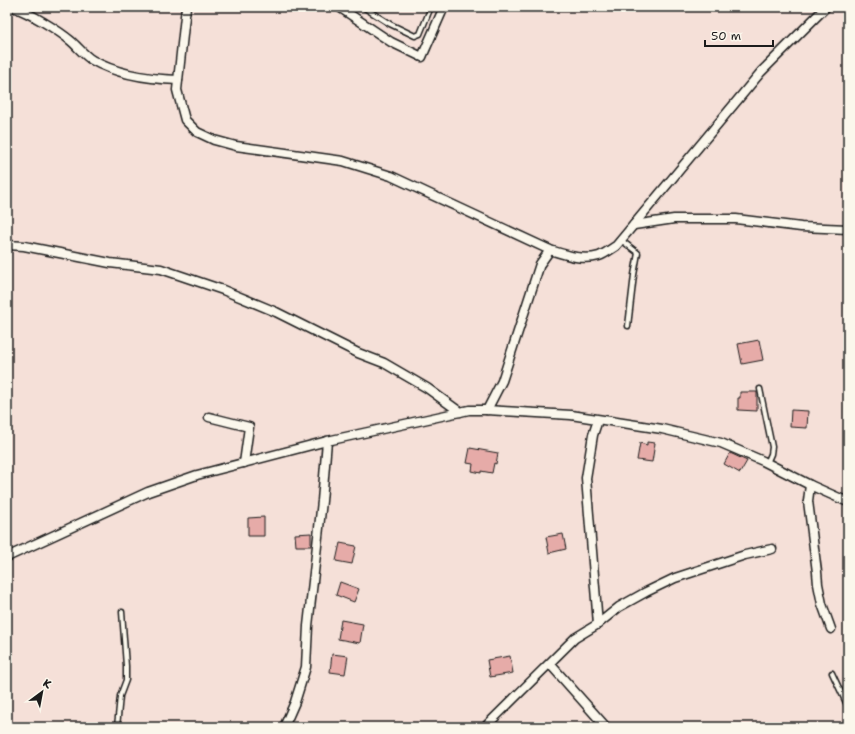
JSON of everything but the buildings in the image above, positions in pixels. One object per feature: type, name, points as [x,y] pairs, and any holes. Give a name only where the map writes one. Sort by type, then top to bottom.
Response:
[{"type":"street","points":[[13,7],[43,22],[71,40],[91,59],[124,73],[142,78],[178,80]]},
{"type":"street","points":[[186,7],[177,90],[185,120],[198,132],[214,140],[236,146],[342,161],[392,176],[550,250],[573,258],[600,256],[616,246],[761,72],[826,7]]},
{"type":"street","points":[[339,7],[391,42],[422,57],[444,7]]},
{"type":"street","points":[[634,225],[674,219],[736,219],[801,227],[848,229]]},
{"type":"street","points":[[7,245],[24,246],[110,263],[160,269],[223,290],[276,312],[384,363],[427,388],[460,412]]},
{"type":"street","points":[[487,410],[502,381],[540,264],[550,250]]},
{"type":"street","points":[[7,557],[148,492],[197,475],[327,441],[469,410],[570,415],[662,429],[722,442],[848,502]]},
{"type":"street","points":[[209,417],[249,427],[244,463]]},
{"type":"street","points":[[598,420],[593,435],[586,478],[598,624]]},
{"type":"street","points":[[284,727],[295,702],[306,667],[308,626],[327,441]]},
{"type":"street","points":[[810,485],[808,501],[818,584],[822,604],[831,629]]},
{"type":"street","points":[[485,727],[575,638],[598,624],[619,607],[676,578],[772,549]]},
{"type":"street","points":[[550,664],[606,727]]},
{"type":"lane","points":[[363,7],[390,24],[415,36],[420,34],[431,7]]},
{"type":"lane","points":[[621,240],[638,253],[628,326]]},
{"type":"lane","points":[[760,389],[772,451],[767,463]]},
{"type":"lane","points":[[117,727],[120,696],[126,680],[122,612]]},
{"type":"lane","points":[[832,673],[848,707]]}]
